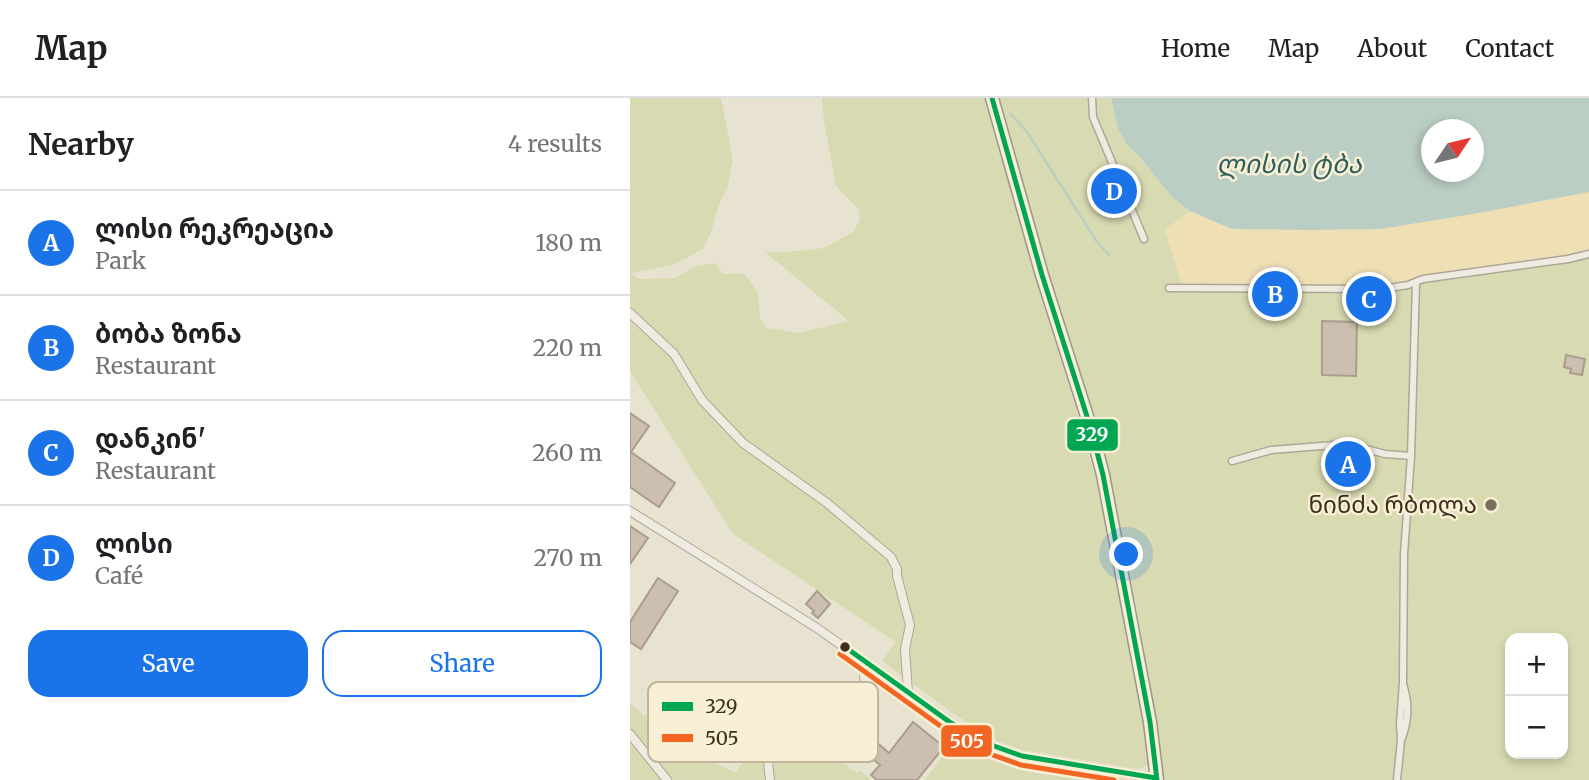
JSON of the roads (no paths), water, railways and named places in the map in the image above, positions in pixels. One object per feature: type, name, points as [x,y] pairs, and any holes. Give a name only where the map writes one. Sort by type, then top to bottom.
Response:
[{"type":"main road","points":[[992,98],[1042,275],[1091,429],[1150,722],[1156,779]]},
{"type":"street","points":[[1092,98],[1093,117],[1144,239]]},
{"type":"street","points":[[1169,288],[1371,290],[1408,285],[1423,279],[1589,254]]},
{"type":"street","points":[[1397,780],[1401,740],[1399,725],[1403,682],[1404,554],[1411,456],[1416,283]]},
{"type":"street","points":[[630,313],[674,354],[702,400],[743,443],[827,503],[891,557],[897,569],[910,625],[905,649],[908,693]]},
{"type":"street","points":[[1232,461],[1271,450],[1347,444],[1385,454],[1411,456]]},
{"type":"street","points":[[630,511],[817,628],[951,723],[994,746],[1022,756],[1156,779]]},
{"type":"street","points":[[864,677],[865,682]]},
{"type":"street","points":[[630,734],[648,756]]},
{"type":"street","points":[[653,762],[667,780]]},
{"type":"street","points":[[768,762],[770,780]]},
{"type":"water","name":"ლისის ტბა","points":[[1111,98],[1589,98],[1589,192],[1380,229],[1232,229],[1190,211],[1172,197],[1128,146],[1118,129]]},
{"type":"waterway","points":[[1011,114],[1027,132],[1097,242],[1109,255]]},
{"type":"place","name":"ლისი","points":[[1114,191]]},
{"type":"place","name":"ბობა ზონა","points":[[1275,294]]},
{"type":"place","name":"დანკინ'","points":[[1369,299]]},
{"type":"place","name":"ლისი რეკრეაცია","points":[[1348,464]]},
{"type":"place","name":"ნინძა რბოლა","points":[[1491,505]]}]
